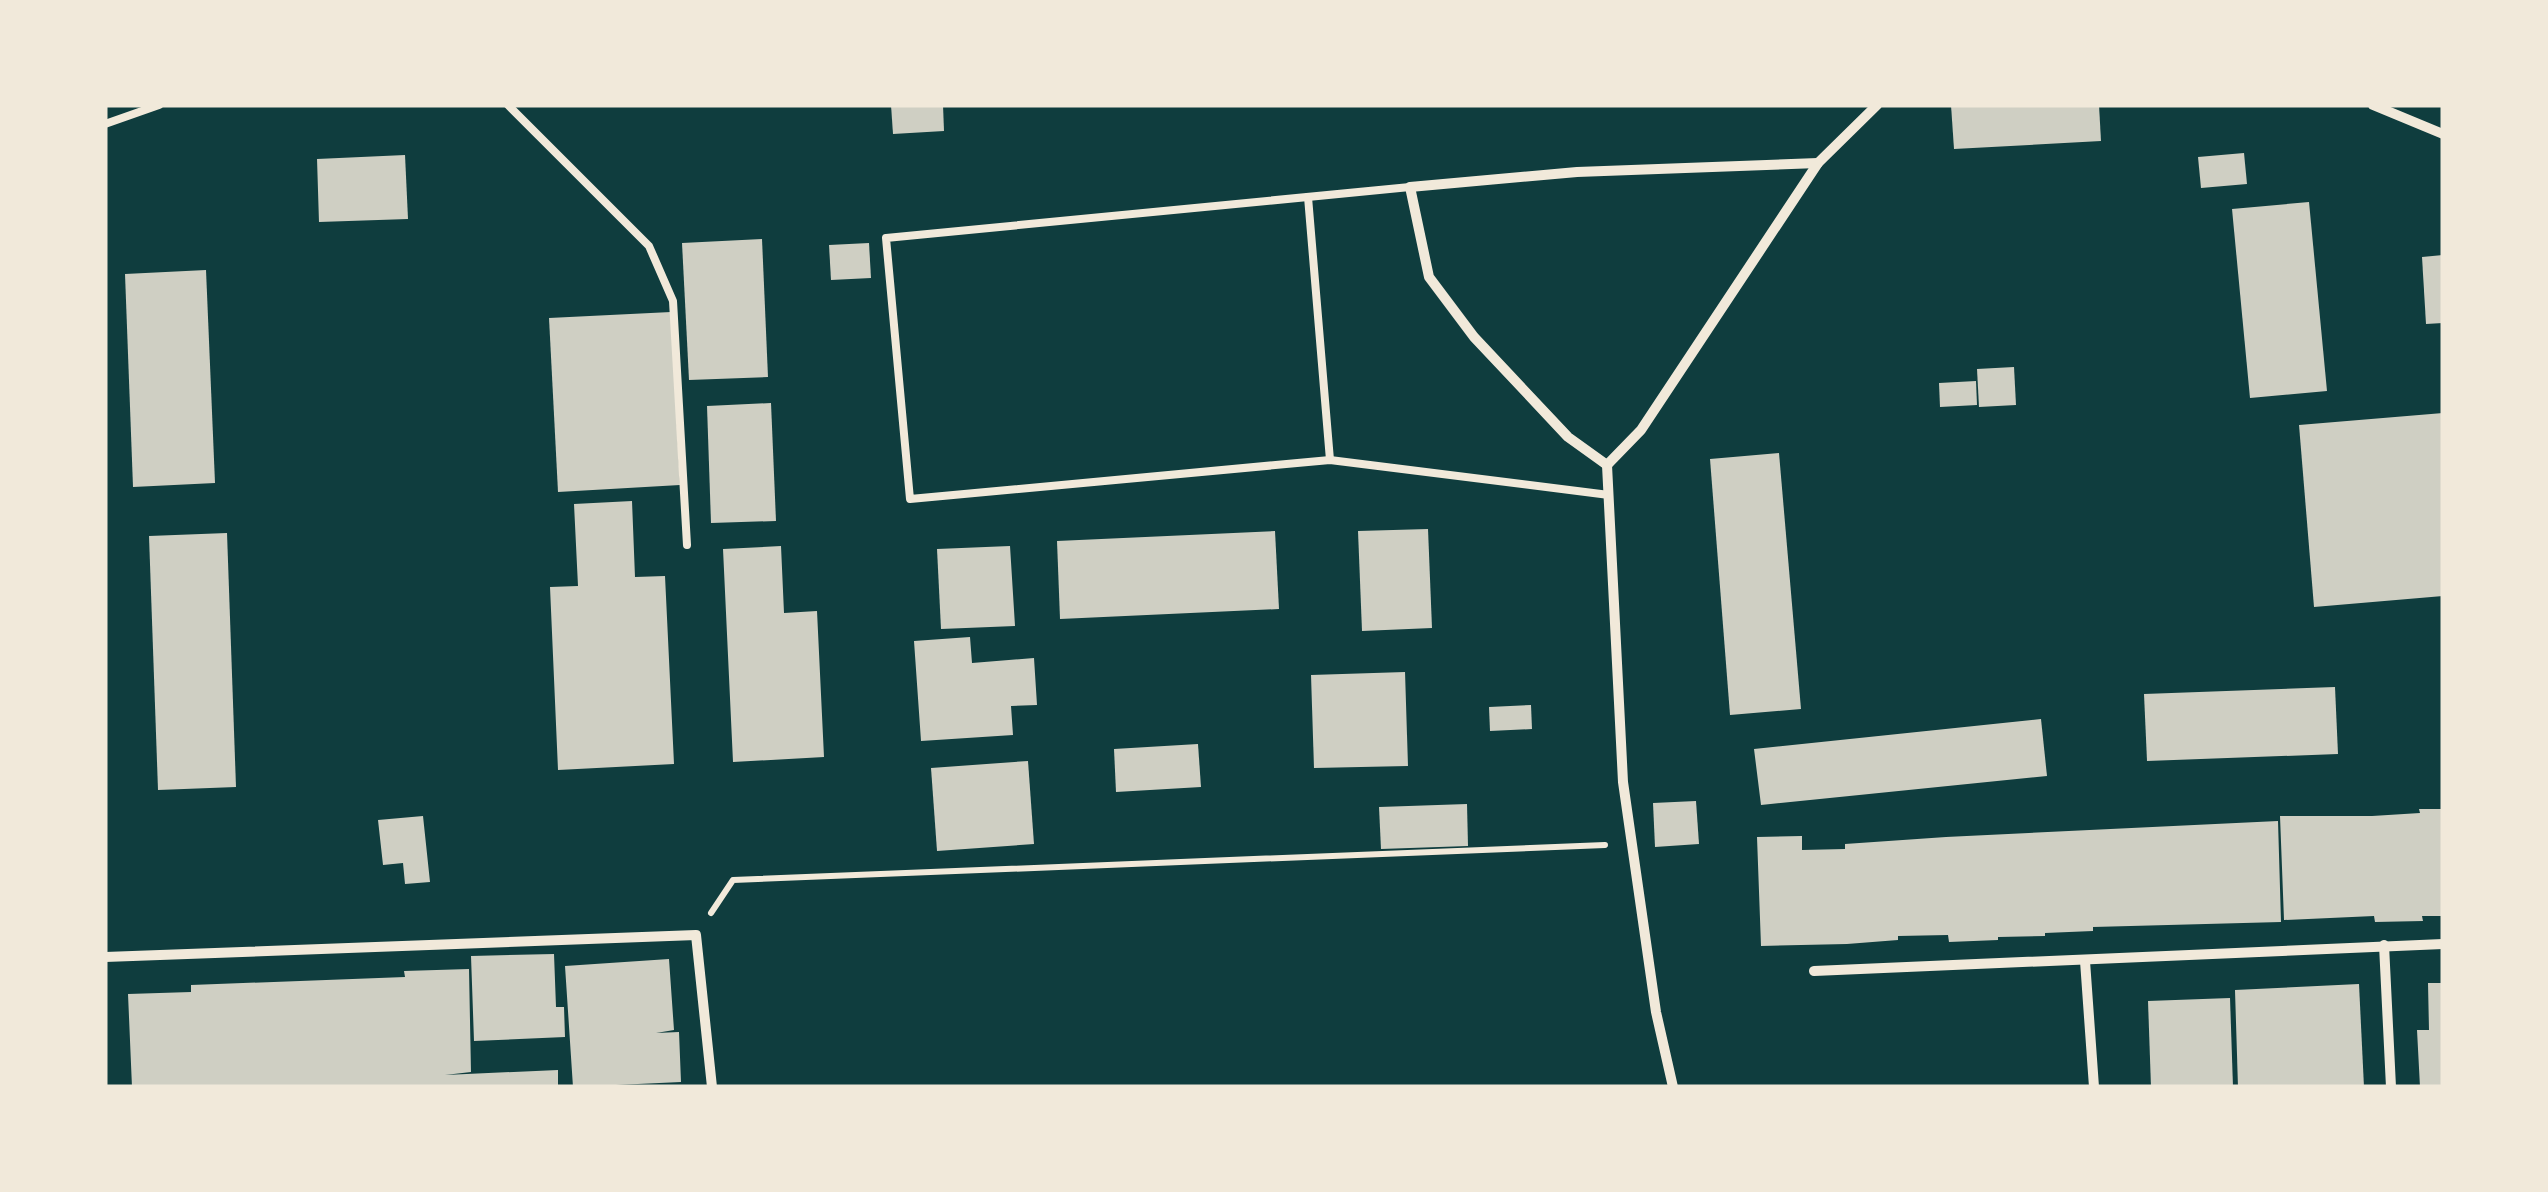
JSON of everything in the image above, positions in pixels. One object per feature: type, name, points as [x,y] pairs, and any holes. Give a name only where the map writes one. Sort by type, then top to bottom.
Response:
[{"type":"street","points":[[1673,1087],[1656,1012],[1623,782],[1607,465],[1641,430],[1818,163],[1877,105]]},
{"type":"street","points":[[2373,105],[2443,134]]},
{"type":"street","points":[[1607,465],[1568,437],[1474,337],[1429,277],[1410,188],[1577,172],[1818,163]]},
{"type":"street","points":[[105,958],[696,935],[712,1087]]},
{"type":"street","points":[[1814,972],[2443,944]]},
{"type":"street","points":[[2384,945],[2391,1087]]},
{"type":"street","points":[[2085,961],[2094,1087]]},
{"type":"lane","points":[[105,124],[159,105]]},
{"type":"lane","points":[[508,105],[649,246],[672,302],[687,545]]},
{"type":"lane","points":[[1410,188],[886,238],[910,500],[1330,460],[1609,495]]},
{"type":"lane","points":[[1308,197],[1330,460]]},
{"type":"path","points":[[696,935],[734,880],[1632,844]]},
{"type":"building","points":[[891,105],[943,105],[944,131],[893,134]]},
{"type":"building","points":[[1951,105],[2099,105],[2101,141],[1954,149]]},
{"type":"building","points":[[2244,153],[2247,184],[2201,188],[2198,157]]},
{"type":"building","points":[[405,155],[408,219],[319,222],[317,159]]},
{"type":"building","points":[[2309,202],[2327,391],[2250,398],[2232,209]]},
{"type":"building","points":[[762,239],[768,377],[689,380],[682,243]]},
{"type":"building","points":[[869,243],[871,278],[831,280],[829,245]]},
{"type":"building","points":[[2443,255],[2443,323],[2426,324],[2422,257]]},
{"type":"building","points":[[206,270],[215,483],[133,487],[125,274]]},
{"type":"building","points":[[671,312],[680,485],[558,492],[549,318]]},
{"type":"building","points":[[2014,367],[2016,405],[1979,407],[1977,369]]},
{"type":"building","points":[[1976,381],[1977,405],[1940,407],[1939,383]]},
{"type":"building","points":[[771,403],[776,521],[711,523],[707,406]]},
{"type":"building","points":[[2443,413],[2443,596],[2314,607],[2299,425]]},
{"type":"building","points":[[1779,453],[1801,709],[1730,715],[1710,459]]},
{"type":"building","points":[[632,501],[635,577],[665,576],[674,764],[558,770],[550,587],[578,586],[574,504]]},
{"type":"building","points":[[1428,529],[1432,628],[1362,631],[1358,531]]},
{"type":"building","points":[[1275,531],[1279,609],[1060,619],[1057,541]]},
{"type":"building","points":[[227,533],[236,787],[158,790],[149,536]]},
{"type":"building","points":[[781,546],[784,613],[817,611],[824,757],[733,762],[723,549]]},
{"type":"building","points":[[1010,546],[1015,626],[941,629],[937,549]]},
{"type":"building","points":[[970,637],[972,663],[1034,658],[1037,705],[1011,706],[1013,735],[921,741],[914,641]]},
{"type":"building","points":[[1405,672],[1408,766],[1314,768],[1311,675]]},
{"type":"building","points":[[2335,687],[2338,754],[2147,761],[2144,694]]},
{"type":"building","points":[[1531,705],[1532,729],[1490,731],[1489,707]]},
{"type":"building","points":[[2041,719],[2047,776],[1761,805],[1754,749]]},
{"type":"building","points":[[1198,744],[1201,787],[1116,792],[1114,749]]},
{"type":"building","points":[[1028,761],[1034,844],[937,851],[931,768]]},
{"type":"building","points":[[1696,801],[1699,844],[1655,847],[1653,803]]},
{"type":"building","points":[[1467,804],[1468,846],[1381,849],[1379,807]]},
{"type":"building","points":[[2419,809],[2443,809],[2443,916],[2422,916],[2423,921],[2375,922],[2374,916],[2284,920],[2280,816],[2372,816],[2420,813]]},
{"type":"building","points":[[423,816],[430,882],[405,884],[403,863],[383,865],[378,820]]},
{"type":"building","points":[[2278,821],[2281,922],[2093,927],[2093,931],[1998,940],[1949,942],[1948,935],[1898,936],[1898,940],[1847,944],[1761,946],[1757,837],[1802,836],[1802,850],[1845,849],[1845,844],[1946,837]]},
{"type":"building","points":[[554,954],[556,1007],[564,1007],[565,1037],[474,1041],[471,956]]},
{"type":"building","points":[[669,959],[674,1030],[656,1033],[679,1032],[681,1082],[573,1087],[565,966]]},
{"type":"building","points":[[469,969],[471,1072],[445,1075],[558,1070],[558,1087],[132,1087],[128,994],[191,992],[191,985],[405,977],[404,971]]},
{"type":"building","points":[[2428,983],[2443,983],[2443,1087],[2420,1087],[2417,1030],[2429,1030]]},
{"type":"building","points":[[2359,984],[2364,1087],[2238,1087],[2235,990]]},
{"type":"building","points":[[2230,998],[2233,1087],[2151,1087],[2148,1001]]}]
